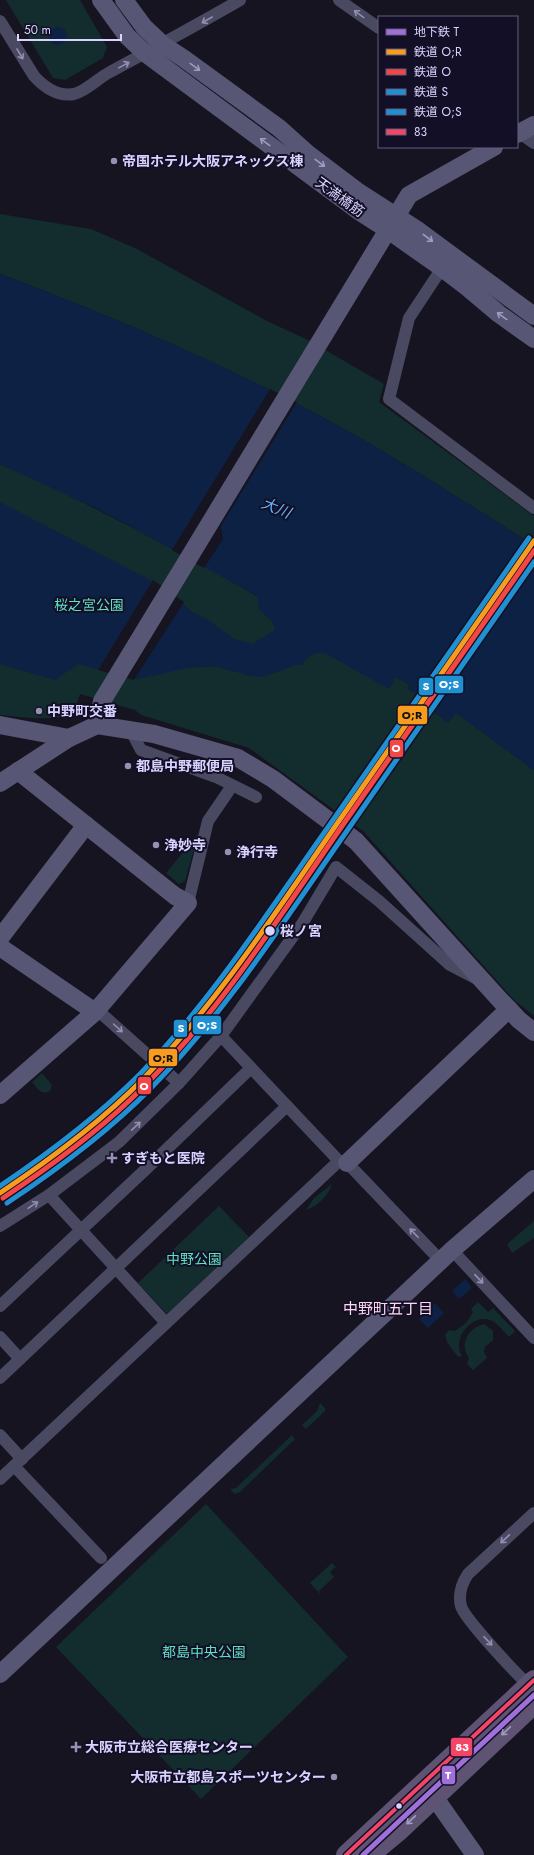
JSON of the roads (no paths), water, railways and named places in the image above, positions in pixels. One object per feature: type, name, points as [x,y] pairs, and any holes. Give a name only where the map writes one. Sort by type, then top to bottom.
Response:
[{"type":"main road","points":[[370,1855],[435,1798],[533,1690]]},
{"type":"main road","points":[[346,1855],[533,1690]]},
{"type":"street","name":"天満橋筋","points":[[101,0],[127,36],[145,53],[360,212],[392,223],[534,316]]},
{"type":"street","name":"天満橋筋","points":[[124,0],[144,27],[162,45],[183,58],[278,128],[308,154],[357,190],[442,268],[468,287],[499,314],[534,339]]},
{"type":"street","points":[[0,21],[34,76],[46,88],[61,93],[75,93],[84,90],[100,78],[162,45],[240,0]]},
{"type":"street","points":[[340,0],[378,27]]},
{"type":"street","points":[[522,131],[534,143]]},
{"type":"street","points":[[97,725],[102,700],[409,195],[492,148]]},
{"type":"street","points":[[442,268],[409,318],[389,399],[534,508]]},
{"type":"street","points":[[0,725],[69,738]]},
{"type":"street","points":[[188,903],[175,896],[86,826],[7,776],[69,738],[97,725],[154,734],[238,758],[273,780],[356,841],[509,1009],[534,1032]]},
{"type":"street","points":[[131,731],[141,750],[216,777],[256,798]]},
{"type":"street","points":[[0,1095],[94,1012],[188,903],[208,821],[232,786]]},
{"type":"street","points":[[0,938],[86,826]]},
{"type":"street","points":[[0,1226],[49,1195],[119,1142],[179,1083],[221,1036],[302,924],[336,867],[379,901],[450,965],[483,981]]},
{"type":"street","points":[[0,947],[94,1012],[103,1015],[179,1083]]},
{"type":"street","points":[[0,1479],[166,1323],[509,1009]]},
{"type":"street","points":[[221,1036],[287,1106],[343,1162],[534,1338]]},
{"type":"street","points":[[0,1306],[82,1230],[251,1068]]},
{"type":"street","points":[[0,1378],[287,1106]]},
{"type":"street","points":[[0,1674],[446,1256],[534,1179]]},
{"type":"street","points":[[49,1195],[166,1323]]},
{"type":"street","points":[[0,1337],[20,1359]]},
{"type":"street","points":[[0,1436],[18,1462],[101,1558]]},
{"type":"street","points":[[533,1690],[467,1618],[460,1606],[460,1599],[462,1585],[468,1574],[534,1513]]},
{"type":"street","points":[[435,1798],[475,1855]]},
{"type":"water","points":[[58,27],[64,30],[67,36],[64,42],[58,45],[52,42],[49,36],[52,30]]},
{"type":"water","name":"大川","points":[[0,274],[164,340],[244,377],[322,417],[376,447],[534,545],[534,770],[456,713],[447,723],[423,702],[417,694],[408,689],[410,685],[396,677],[389,689],[325,653],[312,655],[306,659],[302,665],[296,665],[263,677],[251,676],[217,667],[202,667],[187,668],[138,679],[78,664],[55,680],[0,664],[0,502],[150,580],[179,600],[192,612],[205,618],[234,639],[252,644],[275,630],[271,620],[259,609],[258,598],[256,595],[102,511],[0,464]]},
{"type":"water","points":[[465,1279],[471,1286],[471,1289],[459,1299],[452,1291]]},
{"type":"water","points":[[435,1303],[444,1313],[428,1328],[419,1319]]},
{"type":"metro line","name":"T","points":[[363,1855],[534,1695]]},
{"type":"rail line","name":"S","points":[[0,1186],[36,1161],[89,1120],[123,1090],[139,1075],[192,1016],[240,953],[529,538]]},
{"type":"rail line","name":"O;R","points":[[0,1193],[56,1154],[110,1111],[143,1079],[198,1017],[248,952],[534,541]]},
{"type":"rail line","name":"O","points":[[3,1198],[53,1164],[100,1127],[130,1100],[189,1038],[267,935],[534,551]]},
{"type":"rail line","name":"O;S","points":[[7,1203],[64,1163],[118,1120],[151,1088],[204,1029],[275,935],[534,562]]},
{"type":"place","name":"帝国ホテル大阪アネックス棟","points":[[114,161]]},
{"type":"place","name":"中野町交番","points":[[39,711]]},
{"type":"place","name":"都島中野郵便局","points":[[128,766]]},
{"type":"place","name":"浄妙寺","points":[[156,845]]},
{"type":"place","name":"浄行寺","points":[[228,852]]},
{"type":"place","name":"桜ノ宮","points":[[270,931]]},
{"type":"place","name":"すぎもと医院","points":[[112,1158]]},
{"type":"place","name":"大阪市立総合医療センター","points":[[76,1747]]},
{"type":"place","name":"大阪市立都島スポーツセンター","points":[[334,1777]]},
{"type":"district","name":"中野町五丁目","points":[[388,1309]]},
{"type":"park label","name":"桜之宮公園","points":[[89,605]]},
{"type":"park label","name":"中野公園","points":[[194,1259]]},
{"type":"park label","name":"都島中央公園","points":[[204,1652]]}]
